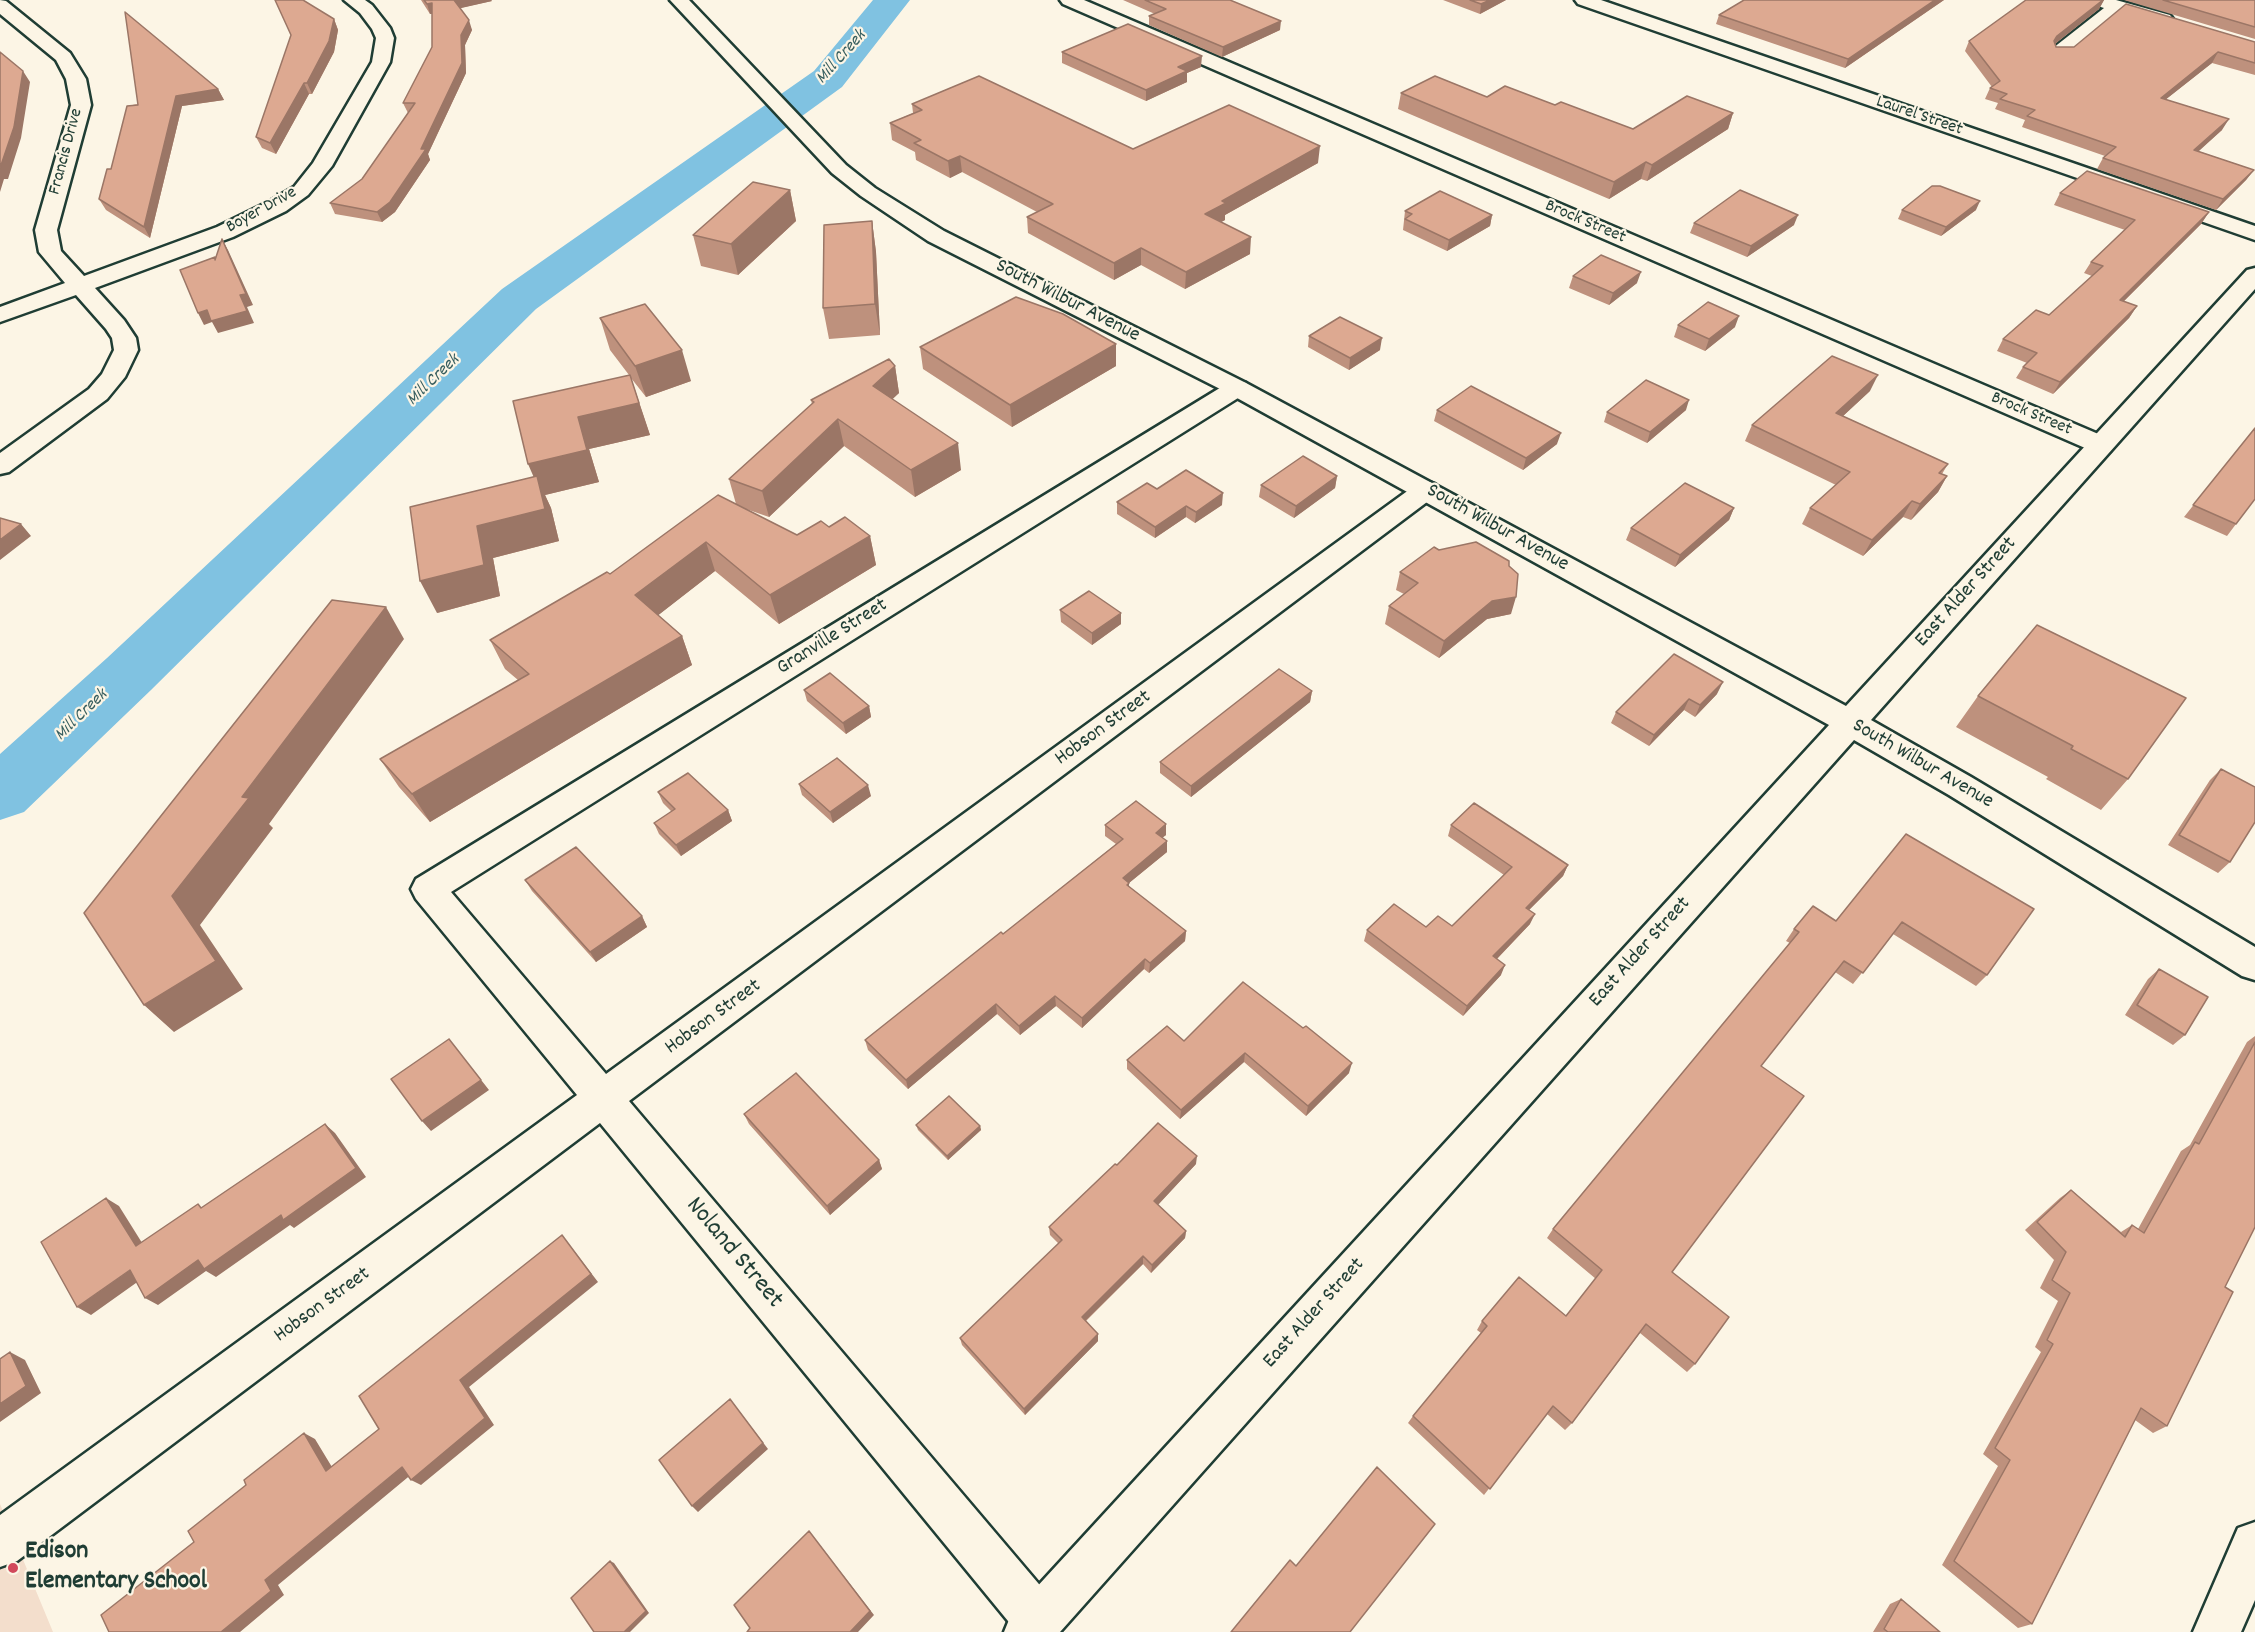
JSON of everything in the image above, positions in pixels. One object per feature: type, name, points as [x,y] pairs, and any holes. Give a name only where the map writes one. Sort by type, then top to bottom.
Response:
[{"type":"street","name":"Boyer Drive","points":[[0,315],[252,220],[301,191],[314,178],[381,62],[385,38],[381,28],[366,9],[353,0]]},
{"type":"street","name":"South Wilbur Avenue","points":[[679,0],[839,169],[868,192],[936,236],[1237,388],[1849,722],[1969,791],[2255,965]]},
{"type":"street","name":"Brock Street","points":[[1069,0],[2101,445]]},
{"type":"street","name":"Laurel Street","points":[[1584,0],[2255,233]]},
{"type":"street","points":[[2097,0],[2186,26]]},
{"type":"street","name":"Francis Drive","points":[[0,4],[63,57],[76,79],[81,105],[46,230],[46,240],[50,252],[120,332],[126,350],[113,377],[98,394],[0,466]]},
{"type":"street","points":[[2060,52],[2117,6]]},
{"type":"street","name":"East Alder Street","points":[[1033,1626],[1849,722],[2253,279]]},
{"type":"street","name":"Granville Street","points":[[428,889],[1237,388]]},
{"type":"street","name":"Hobson Street","points":[[0,1544],[1426,490]]},
{"type":"street","name":"Noland Street","points":[[428,889],[604,1099],[1033,1626]]},
{"type":"street","points":[[2217,1632],[2255,1545]]},
{"type":"shaded area","name":"Edison Elementary School","points":[[0,1504],[53,1632],[0,1632]]},
{"type":"building","points":[[275,0],[303,0],[334,19],[329,41],[307,83],[304,83],[270,143],[256,137],[291,35]]},
{"type":"building","points":[[424,0],[454,0],[469,20],[461,35],[462,63],[421,149],[426,149],[390,202],[377,212],[330,203],[362,179],[415,103],[403,103],[432,47],[432,3],[427,4]]},
{"type":"building","points":[[1145,0],[1230,0],[1281,21],[1223,47],[1149,16],[1166,9]]},
{"type":"building","points":[[1470,0],[1490,0],[1481,4]]},
{"type":"building","points":[[1744,0],[1935,0],[1848,59],[1719,15]]},
{"type":"building","points":[[2026,0],[2103,0],[2057,36],[2054,41],[2056,47],[2074,47],[2126,4],[2255,42],[2255,63],[2218,52],[2161,98],[2229,119],[2194,150],[2254,170],[2223,199],[2103,158],[2116,147],[2027,116],[2035,110],[2000,99],[2007,94],[1990,88],[2000,81],[1969,41]]},
{"type":"building","points":[[2163,0],[2255,0],[2255,27]]},
{"type":"building","points":[[125,12],[218,89],[176,96],[144,227],[99,199],[107,169],[111,169],[127,106],[138,105]]},
{"type":"building","points":[[1128,24],[1202,56],[1178,67],[1187,71],[1146,90],[1062,52]]},
{"type":"building","points":[[0,52],[23,71],[14,127],[0,168]]},
{"type":"building","points":[[979,76],[1133,149],[1229,105],[1320,146],[1222,201],[1226,203],[1205,214],[1251,237],[1186,272],[1141,248],[1114,263],[1027,217],[1053,204],[960,156],[948,161],[914,143],[921,140],[890,123],[922,110],[912,104]]},
{"type":"building","points":[[1435,76],[1487,97],[1505,86],[1555,105],[1561,102],[1633,129],[1687,96],[1733,113],[1652,165],[1646,162],[1614,182],[1401,93]]},
{"type":"building","points":[[2087,171],[2209,212],[2120,300],[2137,306],[2060,382],[2023,367],[2037,353],[2003,339],[2036,310],[2049,315],[2103,266],[2091,262],[2135,220],[2060,193]]},
{"type":"building","points":[[753,182],[790,190],[731,244],[693,235]]},
{"type":"building","points":[[1932,186],[1940,186],[1980,201],[1946,227],[1902,210]]},
{"type":"building","points":[[1740,190],[1798,215],[1751,246],[1694,223]]},
{"type":"building","points":[[1440,191],[1492,215],[1449,240],[1405,219],[1412,214],[1405,211]]},
{"type":"building","points":[[872,221],[875,304],[823,308],[824,225]]},
{"type":"building","points":[[222,239],[246,294],[240,295],[247,311],[211,321],[207,310],[198,313],[180,270],[215,257],[215,260]]},
{"type":"building","points":[[1601,255],[1641,272],[1613,293],[1573,276]]},
{"type":"building","points":[[1016,297],[1063,314],[1116,344],[1010,405],[920,347]]},
{"type":"building","points":[[1708,302],[1739,316],[1709,339],[1678,325]]},
{"type":"building","points":[[645,304],[682,350],[635,366],[600,318]]},
{"type":"building","points":[[1340,317],[1382,338],[1350,358],[1309,336]]},
{"type":"building","points":[[1832,356],[1878,375],[1836,413],[1948,464],[1939,473],[1947,476],[1920,504],[1912,501],[1872,540],[1810,508],[1850,472],[1752,425]]},
{"type":"building","points":[[889,359],[895,366],[873,386],[958,443],[911,470],[838,419],[762,491],[729,479],[814,402],[811,400]]},
{"type":"building","points":[[630,375],[639,403],[578,417],[587,450],[528,464],[513,401]]},
{"type":"building","points":[[1646,380],[1689,400],[1650,432],[1607,412]]},
{"type":"building","points":[[1471,386],[1561,433],[1526,458],[1437,410]]},
{"type":"building","points":[[2255,428],[2255,499],[2236,524],[2193,505]]},
{"type":"building","points":[[1303,456],[1337,476],[1296,506],[1261,485]]},
{"type":"building","points":[[1186,470],[1223,493],[1196,512],[1186,506],[1155,527],[1117,502],[1147,483],[1157,489]]},
{"type":"building","points":[[537,476],[545,509],[477,526],[484,565],[420,581],[410,507]]},
{"type":"building","points":[[1685,483],[1734,508],[1680,555],[1631,528]]},
{"type":"building","points":[[718,495],[797,535],[821,521],[829,527],[845,517],[870,536],[770,595],[706,542],[635,595],[682,636],[412,794],[380,759],[529,674],[490,640],[607,572],[610,574]]},
{"type":"building","points":[[0,518],[21,524],[0,540]]},
{"type":"building","points":[[1476,542],[1509,561],[1509,566],[1518,574],[1516,597],[1492,601],[1444,641],[1389,606],[1418,583],[1400,572],[1434,547],[1439,550]]},
{"type":"building","points":[[1089,591],[1121,613],[1092,633],[1060,610]]},
{"type":"building","points":[[332,600],[386,607],[242,797],[249,798],[172,896],[216,961],[144,1005],[84,913]]},
{"type":"building","points":[[2037,625],[2186,698],[2128,779],[2071,749],[2073,746],[1978,696]]},
{"type":"building","points":[[1674,654],[1723,682],[1700,705],[1689,699],[1654,735],[1616,712]]},
{"type":"building","points":[[1279,669],[1312,691],[1191,786],[1160,762]]},
{"type":"building","points":[[830,673],[869,706],[843,723],[804,690]]},
{"type":"building","points":[[837,758],[868,785],[830,812],[799,784]]},
{"type":"building","points":[[2221,769],[2255,787],[2255,822],[2230,862],[2179,835]]},
{"type":"building","points":[[688,773],[728,810],[676,845],[654,823],[675,809],[658,792]]},
{"type":"building","points":[[1136,801],[1166,824],[1156,833],[1167,841],[1123,878],[1129,883],[1127,885],[1186,931],[1150,963],[1145,959],[1082,1018],[1055,996],[1019,1026],[996,1004],[906,1080],[865,1040],[1123,839],[1105,825]]},
{"type":"building","points":[[1474,803],[1568,865],[1526,908],[1535,914],[1493,956],[1505,965],[1467,1006],[1367,930],[1394,904],[1426,927],[1438,916],[1452,926],[1512,867],[1451,825]]},
{"type":"building","points":[[1906,834],[2034,909],[1987,975],[1902,922],[1863,973],[1844,961],[1761,1066],[1804,1096],[1672,1272],[1729,1317],[1695,1364],[1646,1324],[1572,1423],[1553,1406],[1490,1489],[1413,1416],[1487,1326],[1482,1321],[1519,1277],[1566,1316],[1602,1270],[1553,1229],[1799,932],[1794,929],[1813,906],[1836,921]]},
{"type":"building","points":[[576,847],[642,916],[590,952],[525,880]]},
{"type":"building","points":[[2159,969],[2208,997],[2185,1035],[2137,1005]]},
{"type":"building","points":[[1243,982],[1303,1028],[1306,1026],[1352,1063],[1308,1106],[1245,1053],[1181,1110],[1127,1060],[1167,1026],[1184,1041]]},
{"type":"building","points":[[449,1039],[481,1080],[422,1121],[391,1079]]},
{"type":"building","points":[[2255,1042],[2255,1227],[2225,1287],[2233,1292],[2167,1426],[2141,1408],[2032,1624],[1954,1561],[2010,1460],[1995,1448],[2053,1344],[2047,1340],[2070,1293],[2052,1280],[2066,1252],[2037,1222],[2071,1190],[2125,1237],[2132,1225],[2144,1233],[2195,1142],[2199,1144]]},
{"type":"building","points":[[796,1073],[879,1160],[827,1206],[744,1114]]},
{"type":"building","points":[[949,1096],[980,1126],[947,1156],[916,1125]]},
{"type":"building","points":[[1158,1123],[1197,1156],[1154,1201],[1186,1231],[1152,1265],[1143,1256],[1082,1317],[1098,1334],[1024,1409],[960,1338],[1062,1240],[1049,1227],[1115,1164],[1117,1165]]},
{"type":"building","points":[[325,1124],[356,1168],[283,1220],[281,1215],[204,1269],[198,1260],[145,1298],[130,1270],[77,1307],[41,1242],[106,1198],[136,1246],[198,1204],[201,1208]]},
{"type":"building","points":[[562,1235],[591,1274],[460,1380],[485,1418],[411,1480],[402,1467],[265,1580],[271,1591],[221,1632],[109,1632],[101,1615],[194,1542],[188,1531],[246,1485],[244,1480],[304,1433],[326,1471],[379,1429],[359,1396]]},
{"type":"building","points":[[10,1352],[26,1386],[0,1404],[0,1359]]},
{"type":"building","points":[[730,1399],[763,1443],[692,1506],[659,1460]]},
{"type":"building","points":[[1377,1467],[1435,1524],[1350,1632],[1231,1632],[1290,1560],[1296,1566]]},
{"type":"building","points":[[809,1531],[870,1611],[850,1632],[747,1632],[750,1628],[734,1605]]},
{"type":"building","points":[[610,1561],[646,1611],[624,1632],[594,1632],[571,1598]]},
{"type":"building","points":[[1901,1599],[1940,1632],[1888,1632],[1884,1629]]},
{"type":"waterway","name":"Mill Creek","points":[[0,794],[129,674],[519,299],[828,79],[892,0]]},
{"type":"place","name":"Edison Elementary School","points":[[13,1568]]}]
